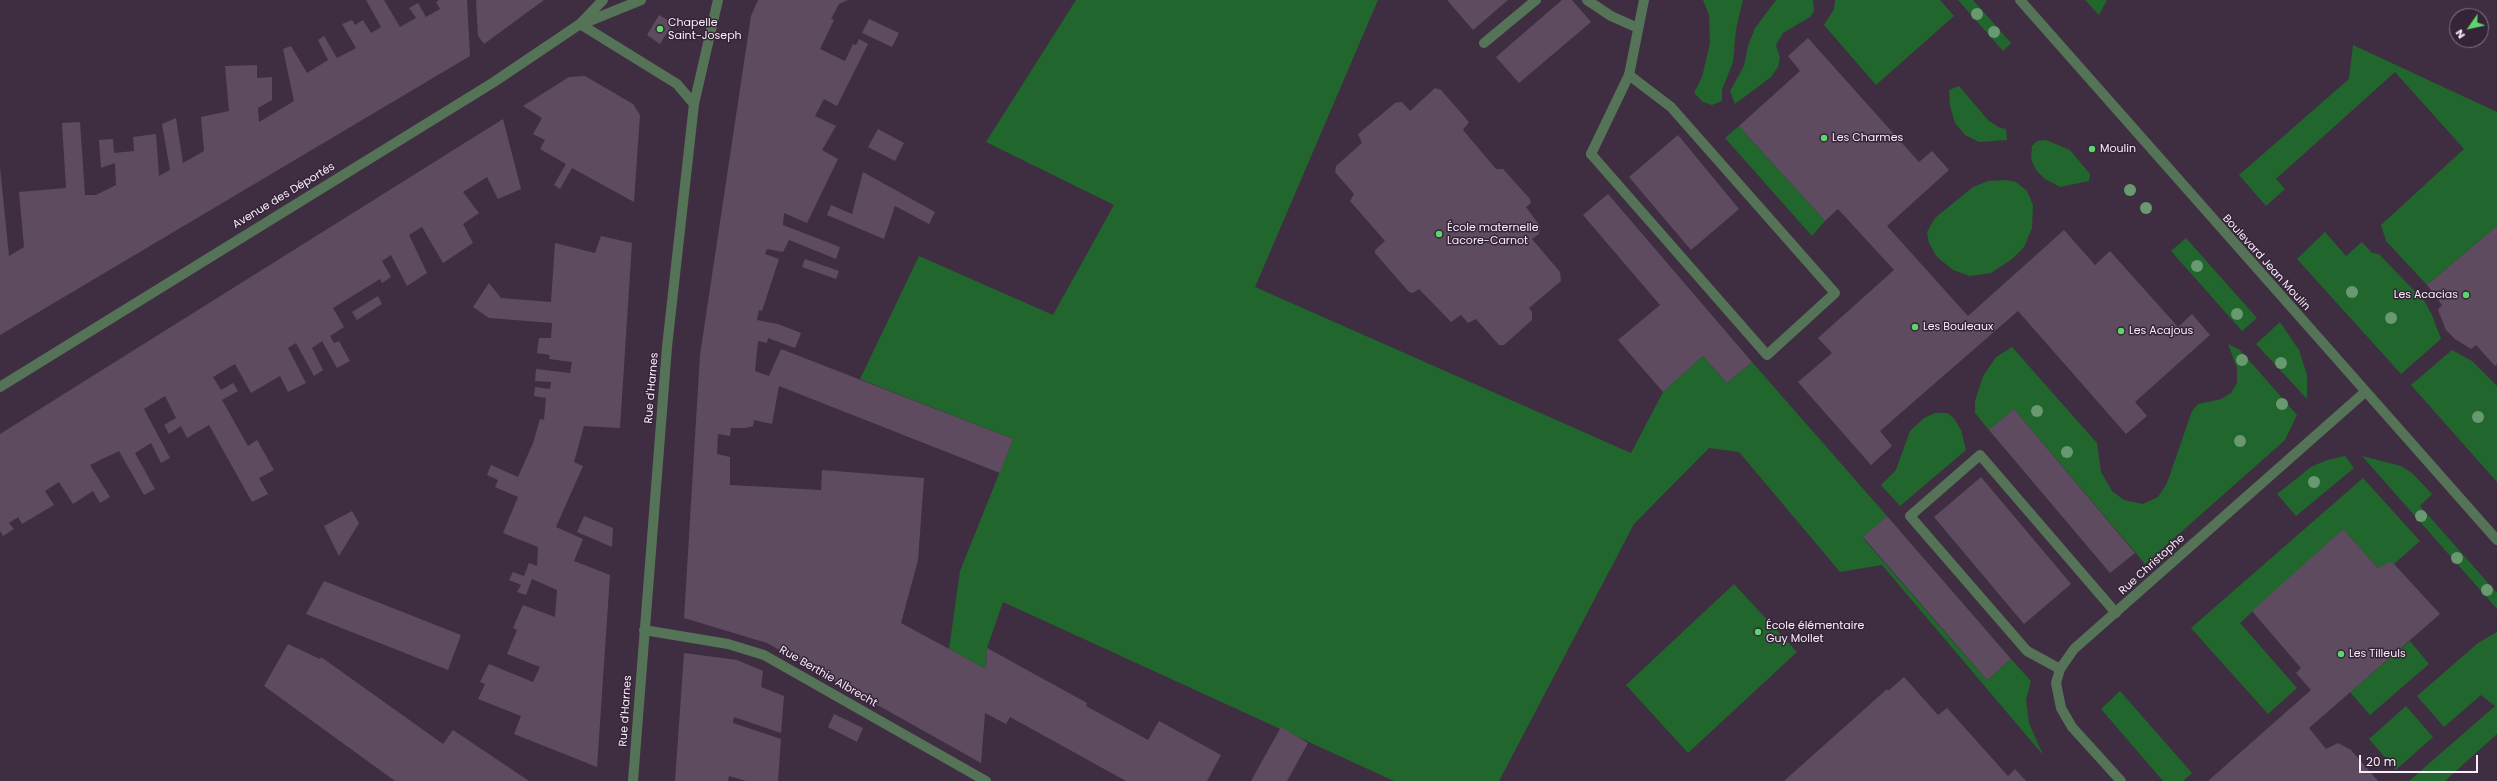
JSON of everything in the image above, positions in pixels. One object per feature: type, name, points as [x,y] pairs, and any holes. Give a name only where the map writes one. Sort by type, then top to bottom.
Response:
[{"type":"street","name":"Avenue des Déportés","points":[[0,387],[494,82],[580,24],[603,0]]},
{"type":"street","name":"Avenue des Déportés","points":[[580,24],[641,0]]},
{"type":"street","name":"Rue d'Harnes","points":[[633,781],[667,347],[694,104],[718,0]]},
{"type":"street","points":[[1484,43],[1536,0]]},
{"type":"street","points":[[1587,0],[1611,16],[1638,28]]},
{"type":"street","points":[[1629,75],[1671,107],[1835,293],[1767,355],[1591,154],[1629,75],[1644,0]]},
{"type":"street","name":"Boulevard Jean Moulin","points":[[2020,0],[2497,540]]},
{"type":"street","points":[[580,24],[677,84],[694,104]]},
{"type":"street","name":"Rue Christophe","points":[[2120,781],[2072,727],[2061,708],[2056,683],[2060,669],[2074,649],[2365,392]]},
{"type":"street","points":[[2060,669],[2027,651],[1910,516],[1980,456],[2116,613]]},
{"type":"street","name":"Rue Berthie Albrecht","points":[[644,630],[728,644],[764,655],[986,781]]},
{"type":"green space","points":[[1076,0],[1378,0],[1255,287],[1631,453],[1663,392],[1703,356],[1727,383],[1752,362],[1887,516],[1863,538],[1957,646],[1987,680],[2011,659],[2031,681],[2026,700],[2029,723],[2043,755],[1882,565],[1840,572],[1739,452],[1709,448],[1634,524],[1499,781],[1394,781],[1003,602],[987,648],[986,669],[949,649],[960,571],[1013,439],[860,379],[919,256],[1053,315],[1114,205],[986,142]]},
{"type":"green space","points":[[1703,0],[1743,0],[1736,29],[1733,62],[1722,90],[1722,101],[1712,105],[1703,102],[1694,93],[1702,77],[1710,43],[1709,15]]},
{"type":"green space","points":[[1776,0],[1813,0],[1814,11],[1810,17],[1783,33],[1776,45],[1780,58],[1778,67],[1771,77],[1735,104],[1730,91],[1744,66],[1748,46],[1755,28]]},
{"type":"green space","points":[[1835,0],[1940,0],[1954,16],[1876,85],[1824,25],[1834,9]]},
{"type":"green space","points":[[1958,0],[1973,0],[2011,43],[2003,51]]},
{"type":"green space","points":[[2085,0],[2107,0],[2099,15]]},
{"type":"green space","points":[[2353,45],[2497,112],[2497,226],[2427,285],[2386,241],[2381,225],[2464,149],[2395,72],[2276,179],[2285,189],[2266,206],[2239,175],[2349,79]]},
{"type":"green space","points":[[1959,86],[1988,120],[1998,127],[2006,129],[2007,140],[1979,142],[1965,135],[1955,123],[1950,106],[1949,90]]},
{"type":"green space","points":[[1739,126],[1825,221],[1812,236],[1725,138]]},
{"type":"green space","points":[[2046,140],[2070,150],[2090,174],[2089,181],[2060,187],[2045,179],[2036,170],[2031,159],[2032,146],[2037,141]]},
{"type":"green space","points":[[2006,180],[2016,182],[2027,191],[2033,205],[2032,228],[2024,247],[2012,259],[1991,273],[1970,276],[1953,270],[1937,257],[1929,243],[1927,232],[1935,218],[1973,187],[1988,181]]},
{"type":"green space","points":[[2325,232],[2346,256],[2362,242],[2372,253],[2379,254],[2425,302],[2432,315],[2441,339],[2401,374],[2297,259]]},
{"type":"green space","points":[[2186,238],[2257,318],[2242,331],[2171,251]]},
{"type":"green space","points":[[2280,322],[2299,350],[2307,375],[2307,399],[2256,344]]},
{"type":"green space","points":[[2228,344],[2240,350],[2297,415],[2285,440],[2145,564],[2014,409],[1989,430],[1975,413],[1975,401],[1983,376],[1996,357],[2012,347],[2097,443],[2101,472],[2112,491],[2124,500],[2143,504],[2158,497],[2167,483],[2192,411],[2198,404],[2221,399],[2231,393],[2237,383],[2237,368]]},
{"type":"green space","points":[[2452,350],[2472,361],[2497,386],[2497,482],[2411,385]]},
{"type":"green space","points":[[1935,413],[1947,413],[1954,418],[1961,430],[1966,450],[1900,506],[1881,485],[1896,470],[1910,431],[1924,418]]},
{"type":"green space","points":[[2345,456],[2354,468],[2296,516],[2277,494],[2311,467],[2327,460]]},
{"type":"green space","points":[[2362,456],[2401,466],[2412,473],[2432,494],[2420,506],[2497,593],[2497,609]]},
{"type":"green space","points":[[2363,478],[2420,541],[2394,564],[2378,568],[2343,529],[2240,623],[2297,688],[2268,714],[2191,628]]},
{"type":"green space","points":[[1734,584],[1797,652],[1688,753],[1626,685]]},
{"type":"green space","points":[[2497,632],[2497,734],[2445,781],[2409,781],[2495,706],[2481,695],[2444,727],[2417,696],[2478,643]]},
{"type":"green space","points":[[2410,641],[2429,664],[2370,715],[2350,692]]},
{"type":"green space","points":[[2120,691],[2192,773],[2183,781],[2163,781],[2101,709]]},
{"type":"green space","points":[[2406,706],[2433,737],[2396,770],[2369,739]]},
{"type":"building","points":[[366,0],[384,0],[400,27],[416,18],[409,8],[418,3],[426,17],[440,9],[436,2],[439,0],[467,0],[470,56],[0,335],[0,167],[9,256],[24,247],[19,192],[66,188],[62,123],[80,122],[85,195],[96,195],[116,185],[115,163],[101,168],[99,140],[113,139],[114,153],[134,151],[133,137],[156,134],[159,176],[170,170],[162,124],[176,118],[183,163],[204,151],[201,117],[229,111],[225,66],[257,65],[257,78],[272,77],[272,100],[258,108],[259,122],[294,101],[283,49],[291,46],[307,73],[328,60],[318,40],[324,36],[337,58],[356,48],[342,24],[352,20],[355,25],[363,20],[371,33],[381,27]]},
{"type":"building","points":[[476,0],[544,0],[484,44],[478,36]]},
{"type":"building","points":[[758,0],[848,0],[839,4],[831,19],[834,20],[820,49],[845,61],[853,44],[856,45],[859,39],[868,44],[837,106],[824,99],[815,116],[836,126],[822,150],[838,159],[807,223],[784,213],[783,225],[840,247],[836,259],[789,240],[783,252],[767,249],[765,254],[779,259],[762,311],[759,310],[757,320],[778,324],[801,333],[795,348],[768,338],[767,343],[758,341],[755,371],[769,376],[781,349],[1013,439],[1000,473],[779,386],[772,424],[754,420],[753,426],[746,428],[731,428],[730,436],[718,434],[717,454],[730,457],[730,485],[821,490],[822,470],[924,478],[918,560],[901,623],[986,669],[987,648],[1087,703],[1086,706],[1148,740],[1159,721],[1221,755],[1207,781],[1126,781],[1010,717],[1006,724],[985,713],[981,763],[767,643],[684,618],[700,355],[751,16]]},
{"type":"building","points":[[1447,0],[1508,0],[1473,30]]},
{"type":"building","points":[[1562,0],[1572,0],[1591,22],[1519,83],[1496,57]]},
{"type":"building","name":"Chapelle Saint-Joseph","points":[[659,15],[673,23],[660,44],[647,35]]},
{"type":"building","points":[[869,19],[899,33],[892,47],[862,33]]},
{"type":"building","points":[[1808,38],[1919,162],[1932,151],[1949,170],[1887,226],[1968,316],[2064,230],[2095,265],[2110,251],[2178,327],[2192,314],[2210,335],[2135,402],[2147,416],[2126,434],[2018,311],[1880,431],[1892,446],[1871,465],[1798,382],[1832,353],[1818,338],[1894,270],[1838,209],[1825,221],[1739,126],[1800,71],[1788,56]]},
{"type":"building","points":[[585,76],[633,104],[640,115],[634,202],[572,168],[560,189],[554,185],[566,164],[540,149],[545,140],[533,134],[542,118],[523,106],[569,77]]},
{"type":"building","points":[[1435,88],[1441,90],[1469,122],[1463,130],[1496,169],[1503,169],[1530,199],[1531,203],[1526,207],[1540,226],[1539,234],[1532,239],[1560,272],[1561,281],[1529,308],[1532,312],[1532,320],[1504,345],[1499,345],[1476,319],[1468,323],[1461,315],[1451,322],[1419,289],[1413,293],[1409,292],[1375,253],[1375,250],[1385,241],[1350,201],[1354,194],[1335,172],[1336,166],[1362,143],[1358,134],[1395,103],[1402,102],[1410,111]]},
{"type":"building","points":[[503,119],[521,189],[498,199],[487,177],[463,192],[479,213],[463,224],[473,243],[443,263],[422,227],[409,235],[427,273],[407,286],[391,255],[382,261],[391,277],[382,283],[380,279],[333,308],[344,327],[330,336],[334,343],[339,341],[350,361],[337,368],[322,341],[312,348],[323,370],[314,376],[296,343],[288,348],[306,383],[288,392],[280,376],[251,393],[235,364],[213,377],[221,390],[233,383],[238,391],[222,400],[248,446],[257,440],[274,470],[259,478],[268,494],[252,502],[209,425],[187,438],[181,426],[169,434],[164,425],[176,418],[165,396],[144,409],[170,458],[161,463],[151,443],[135,453],[155,489],[144,495],[119,451],[90,465],[110,497],[100,503],[93,491],[73,504],[59,482],[45,491],[54,505],[22,524],[18,517],[9,523],[14,529],[3,536],[0,531],[0,434]]},
{"type":"building","points":[[878,129],[904,143],[895,161],[868,147]]},
{"type":"building","points":[[1678,135],[1739,209],[1691,250],[1629,177]]},
{"type":"building","points":[[863,172],[935,212],[929,224],[895,206],[884,239],[827,215],[831,205],[852,214]]},
{"type":"building","points":[[1608,194],[1752,362],[1727,383],[1703,356],[1663,392],[1618,340],[1660,305],[1583,215]]},
{"type":"building","name":"Les Acacias","points":[[2497,226],[2497,364],[2495,366],[2476,345],[2471,349],[2455,339],[2446,330],[2438,310],[2442,305],[2427,285]]},
{"type":"building","points":[[601,236],[632,243],[620,428],[584,426],[574,462],[583,466],[556,527],[583,539],[574,561],[610,575],[597,767],[514,734],[521,716],[478,699],[485,684],[480,682],[489,664],[533,682],[540,667],[507,654],[517,630],[513,628],[523,605],[555,617],[557,590],[532,579],[526,595],[517,592],[521,585],[509,580],[513,572],[524,576],[529,563],[537,566],[538,547],[503,533],[518,497],[495,487],[498,480],[487,475],[491,465],[518,477],[533,443],[540,419],[544,420],[546,398],[534,396],[535,387],[550,389],[551,382],[535,381],[536,369],[570,373],[572,362],[549,359],[550,355],[537,353],[539,338],[551,338],[552,323],[489,318],[473,307],[489,283],[501,298],[551,302],[555,243],[595,253]]},
{"type":"building","points":[[805,259],[839,271],[836,279],[802,267]]},
{"type":"building","points":[[378,296],[382,304],[357,320],[352,312]]},
{"type":"building","points":[[2014,409],[2135,553],[2110,573],[1989,430]]},
{"type":"building","points":[[1981,477],[2071,584],[2024,624],[1934,517]]},
{"type":"building","points":[[352,511],[359,523],[339,556],[324,526]]},
{"type":"building","points":[[584,516],[613,528],[612,547],[577,532]]},
{"type":"building","points":[[1887,516],[2011,659],[1987,680],[1863,537]]},
{"type":"building","name":"Les Tilleuls","points":[[2343,529],[2378,568],[2389,562],[2394,564],[2440,614],[2309,728],[2326,749],[2338,743],[2351,750],[2378,781],[2208,781],[2311,690],[2296,673],[2301,668],[2252,611]]},
{"type":"building","points":[[324,581],[461,635],[448,670],[306,614]]},
{"type":"building","points":[[288,644],[320,659],[321,657],[443,744],[453,730],[529,781],[395,781],[264,686]]},
{"type":"building","points":[[684,653],[737,660],[763,671],[761,687],[784,696],[781,733],[734,717],[733,723],[781,739],[778,781],[746,781],[729,776],[728,781],[675,781]]},
{"type":"building","points":[[1904,677],[1938,715],[1947,708],[2008,776],[2015,769],[2026,781],[1784,781],[1887,689],[1888,691]]},
{"type":"building","points":[[834,714],[863,728],[857,742],[828,727]]},
{"type":"building","points":[[1281,727],[1308,743],[1287,781],[1251,781]]},
{"type":"place","name":"Chapelle Saint-Joseph","points":[[660,29]]},
{"type":"place","name":"Les Charmes","points":[[1824,138]]},
{"type":"place","name":"Moulin","points":[[2092,149]]},
{"type":"place","name":"École maternelle Lacore-Carnot","points":[[1439,234]]},
{"type":"place","name":"Les Acacias","points":[[2466,295]]},
{"type":"place","name":"Les Bouleaux","points":[[1915,327]]},
{"type":"place","name":"Les Acajous","points":[[2121,331]]},
{"type":"place","name":"École élémentaire Guy Mollet","points":[[1758,632]]},
{"type":"place","name":"Les Tilleuls","points":[[2341,654]]}]
